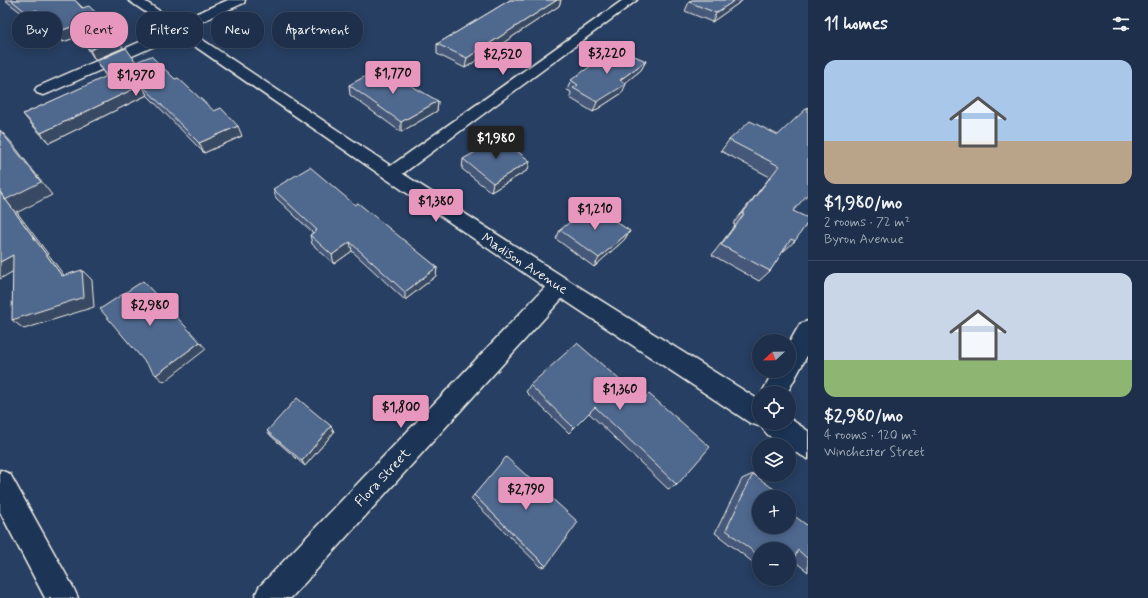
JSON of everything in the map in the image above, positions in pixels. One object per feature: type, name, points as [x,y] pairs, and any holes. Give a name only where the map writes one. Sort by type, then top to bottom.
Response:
[{"type":"street","name":"Madison Avenue","points":[[134,0],[152,12]]},
{"type":"street","points":[[203,16],[239,0]]},
{"type":"street","points":[[391,174],[632,0]]},
{"type":"street","name":"Madison Avenue","points":[[203,46],[391,174],[560,286],[752,409]]},
{"type":"street","points":[[44,90],[138,48]]},
{"type":"street","name":"Flora Street","points":[[270,598],[560,286]]},
{"type":"street","points":[[796,353],[808,331]]},
{"type":"street","points":[[784,430],[808,446]]},
{"type":"street","points":[[0,484],[62,598]]},
{"type":"building","points":[[11,0],[75,0],[82,8],[89,6],[95,12],[70,12],[70,27],[62,30],[62,12],[39,12],[37,10],[26,12]]},
{"type":"building","points":[[510,0],[557,0],[467,58],[437,44]]},
{"type":"building","points":[[692,0],[735,0],[716,13],[689,2]]},
{"type":"building","points":[[126,48],[136,62],[151,56],[175,79],[178,78],[214,111],[221,108],[238,126],[199,143],[142,85],[41,133],[23,114],[107,76],[97,61]]},
{"type":"building","points":[[616,48],[646,61],[620,80],[626,84],[597,102],[573,88],[578,85],[571,80]]},
{"type":"building","points":[[381,68],[438,101],[401,122],[349,85]]},
{"type":"building","points":[[808,107],[808,194],[793,211],[808,218],[808,222],[795,241],[791,239],[770,271],[721,245],[744,214],[742,214],[779,166],[729,140],[750,121],[778,135]]},
{"type":"building","points":[[0,130],[41,182],[5,200],[0,192]]},
{"type":"building","points":[[500,138],[530,161],[493,183],[463,159]]},
{"type":"building","points":[[310,167],[355,205],[358,203],[437,267],[405,292],[350,242],[332,255],[310,235],[317,230],[273,189]]},
{"type":"building","points":[[0,192],[62,276],[82,270],[84,297],[12,320],[13,255],[0,262]]},
{"type":"building","points":[[591,205],[630,231],[599,258],[560,230]]},
{"type":"building","points":[[143,281],[200,342],[156,375],[100,309]]},
{"type":"building","points":[[577,343],[643,400],[649,394],[710,447],[677,485],[595,407],[574,428],[530,385]]},
{"type":"building","points":[[297,398],[331,426],[302,461],[267,431]]},
{"type":"building","points":[[506,457],[578,522],[546,566],[474,495]]},
{"type":"building","points":[[752,476],[752,482],[764,482],[775,490],[752,490],[752,534],[796,534],[796,517],[808,526],[808,559],[798,550],[796,554],[796,542],[752,542],[752,550],[726,530]]}]
